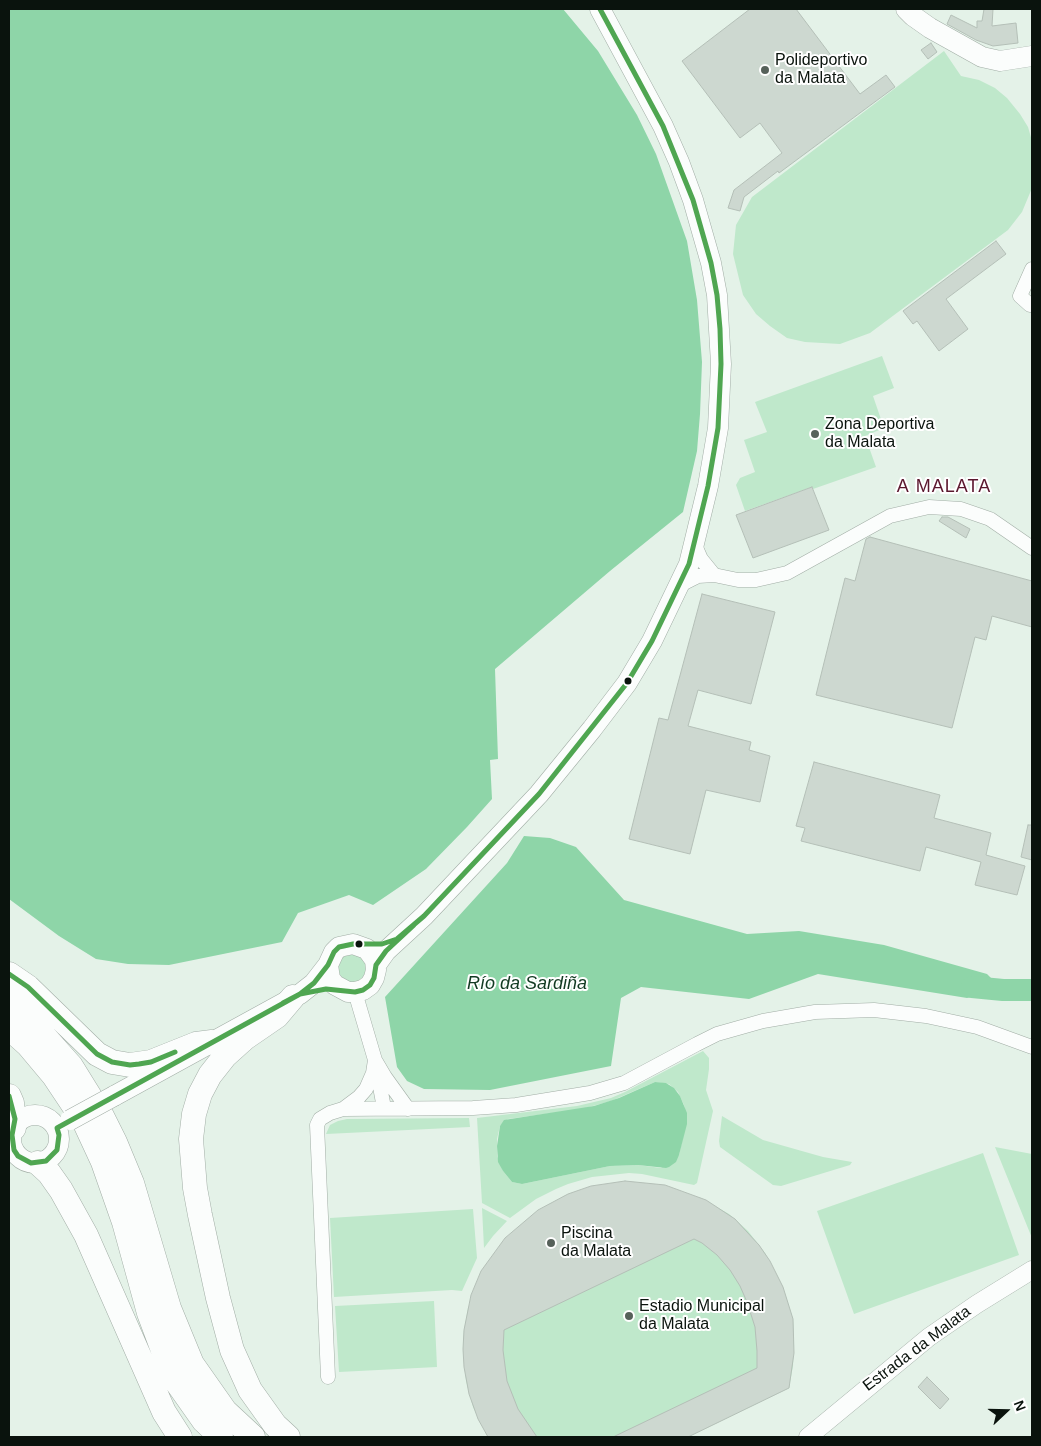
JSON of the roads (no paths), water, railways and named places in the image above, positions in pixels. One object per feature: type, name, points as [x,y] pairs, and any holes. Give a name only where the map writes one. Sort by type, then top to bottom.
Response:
[{"type":"highway","points":[[9,974],[28,987],[97,1054],[112,1062],[130,1065],[151,1062],[196,1044],[212,1042]]},
{"type":"highway","points":[[288,1437],[275,1425],[250,1390],[232,1350],[218,1298],[200,1215],[195,1188],[191,1138],[194,1114],[200,1094],[210,1075],[225,1056],[245,1038],[277,1016],[296,996]]},
{"type":"highway","points":[[9,1000],[21,1010],[71,1066],[102,1116],[132,1183],[169,1308],[192,1364],[225,1411],[253,1437]]},
{"type":"highway","points":[[9,1028],[28,1045],[54,1076],[84,1121],[103,1162],[124,1222],[149,1313],[173,1377],[204,1421],[221,1437]]},
{"type":"highway","points":[[9,1096],[15,1119],[14,1128]]},
{"type":"highway","points":[[38,1163],[49,1173],[61,1190],[86,1235],[164,1412],[180,1437]]},
{"type":"main road","points":[[296,996],[326,989],[363,990],[370,985],[374,978],[376,965],[386,951],[424,916],[538,794],[627,683],[652,641],[689,564],[708,486],[718,428],[721,364],[717,295],[703,232],[679,162],[663,126],[600,9]]},
{"type":"main road","points":[[906,9],[930,28],[982,57],[1000,61],[1032,56]]},
{"type":"main road","points":[[63,1124],[57,1150],[46,1161],[31,1163],[18,1156],[12,1142],[14,1128],[25,1118],[39,1115],[52,1122],[63,1124],[296,996],[314,983],[339,947],[353,944],[382,944],[397,939]]},
{"type":"main road","points":[[360,945],[372,955],[376,965]]},
{"type":"main road","points":[[328,964],[330,979],[348,991]]},
{"type":"street","points":[[1030,305],[1020,296],[1032,269]]},
{"type":"street","points":[[678,587],[698,576],[714,575],[738,580],[756,580],[787,573],[890,516],[929,507],[961,509],[990,519],[1032,548]]},
{"type":"street","points":[[694,543],[701,559],[714,575]]},
{"type":"street","points":[[348,991],[375,1060],[384,1108]]},
{"type":"street","points":[[343,1109],[473,1108],[516,1105],[595,1092],[624,1083],[718,1034],[763,1021],[815,1012],[874,1010],[926,1016],[977,1027],[1032,1047]]},
{"type":"street","points":[[375,1060],[408,1109]]},
{"type":"street","points":[[328,1377],[317,1125],[324,1116],[343,1109],[359,1098],[366,1089],[373,1073],[375,1060]]},
{"type":"street","name":"Estrada da Malata","points":[[808,1437],[929,1337],[1032,1270]]},
{"type":"water","points":[[9,9],[563,9],[598,51],[637,115],[656,154],[687,241],[697,300],[702,362],[697,451],[683,512],[610,571],[495,669],[498,759],[490,760],[492,799],[467,827],[426,869],[373,905],[349,895],[298,913],[282,942],[169,965],[128,964],[96,959],[59,936],[9,899]]},
{"type":"water","name":"Río da Sardiña","points":[[524,836],[550,838],[576,847],[624,900],[747,934],[799,931],[884,945],[987,974],[1003,990],[967,998],[818,974],[749,999],[641,987],[621,998],[611,1066],[490,1090],[424,1089],[407,1081],[397,1067],[385,997],[507,863]]},
{"type":"water","points":[[655,1082],[666,1083],[674,1088],[680,1096],[687,1113],[687,1124],[679,1155],[676,1162],[669,1167],[610,1166],[522,1184],[512,1182],[498,1162],[497,1146],[500,1126],[504,1120],[594,1106],[619,1098]]},
{"type":"waterway","name":"Río da Sardiña","points":[[972,987],[1032,990]]},
{"type":"place","name":"Polideportivo da Malata","points":[[765,70]]},
{"type":"place","name":"Zona Deportiva da Malata","points":[[815,434]]},
{"type":"place","name":"Piscina da Malata","points":[[551,1243]]},
{"type":"place","name":"Estadio Municipal da Malata","points":[[629,1316]]},
{"type":"district","name":"A MALATA","points":[[944,487]]}]
